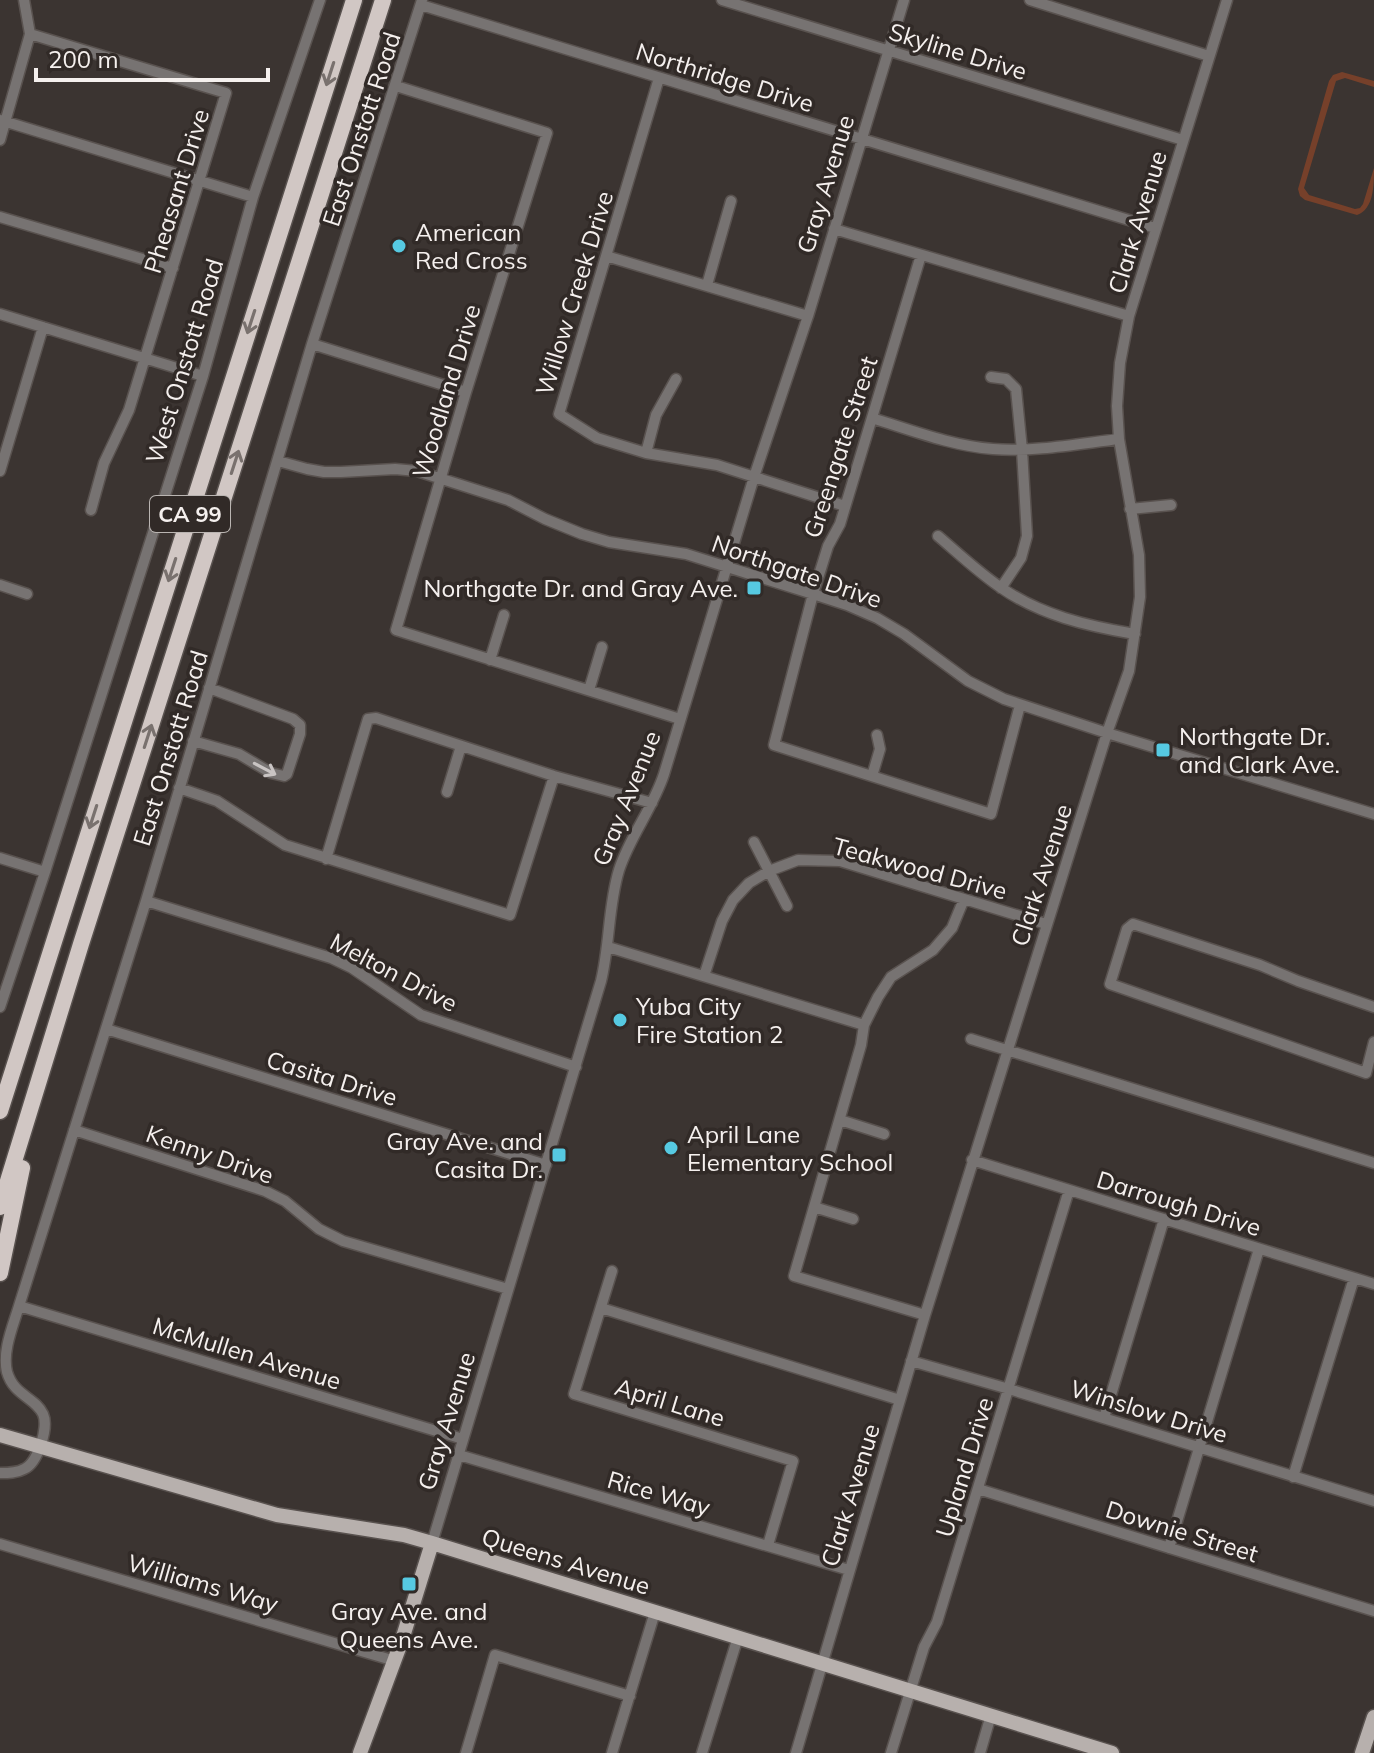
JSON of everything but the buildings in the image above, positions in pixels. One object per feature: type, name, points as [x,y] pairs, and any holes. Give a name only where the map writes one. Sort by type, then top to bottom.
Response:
[{"type":"highway","name":"CA 99","points":[[0,1111],[354,0]]},
{"type":"highway","name":"CA 99","points":[[0,1207],[383,0]]},
{"type":"highway","points":[[0,1273],[26,1150],[81,944]]},
{"type":"highway","points":[[0,1086],[26,1028]]},
{"type":"main road","name":"Queens Avenue","points":[[0,1435],[277,1515],[404,1535],[432,1543],[991,1715],[1076,1748],[1112,1753]]},
{"type":"main road","name":"Gray Avenue","points":[[360,1753],[395,1661],[432,1543]]},
{"type":"main road","points":[[1362,1753],[1374,1717]]},
{"type":"street","points":[[0,140],[30,34],[24,0]]},
{"type":"street","name":"West Onstott Road","points":[[0,1007],[203,376],[253,197],[320,0]]},
{"type":"street","name":"Skyline Drive","points":[[722,0],[1183,140]]},
{"type":"street","name":"Gray Avenue","points":[[432,1543],[601,981],[618,874],[626,851],[661,783],[904,0]]},
{"type":"street","points":[[1030,0],[1209,56]]},
{"type":"street","name":"Clark Avenue","points":[[796,1753],[972,1160],[1129,671],[1140,597],[1139,555],[1119,439],[1117,406],[1120,363],[1129,316],[1227,0]]},
{"type":"street","name":"Northridge Drive","points":[[422,2],[659,78],[1155,228]]},
{"type":"street","name":"East Onstott Road","points":[[40,1447],[45,1420],[42,1410],[16,1390],[7,1371],[5,1357],[146,901],[312,344],[422,2]]},
{"type":"street","name":"Pheasant Drive","points":[[30,34],[226,93],[129,410],[104,463],[91,510]]},
{"type":"street","name":"Willow Creek Drive","points":[[659,78],[559,414],[597,438],[646,453],[717,465],[845,506]]},
{"type":"street","name":"Woodland Drive","points":[[396,86],[547,133],[396,630],[490,660]]},
{"type":"street","points":[[3,121],[253,197]]},
{"type":"street","points":[[707,285],[731,201]]},
{"type":"street","points":[[0,217],[173,268]]},
{"type":"street","points":[[834,229],[1129,316]]},
{"type":"street","name":"Greengate Street","points":[[872,776],[774,745],[813,594],[828,546],[840,524],[921,255]]},
{"type":"street","points":[[606,256],[808,316]]},
{"type":"street","points":[[0,314],[203,376]]},
{"type":"street","points":[[0,471],[43,327]]},
{"type":"street","points":[[312,344],[466,392]]},
{"type":"street","points":[[991,377],[1006,379],[1016,389],[1027,536],[1021,558],[1001,588]]},
{"type":"street","points":[[646,453],[656,415],[676,379]]},
{"type":"street","points":[[872,418],[958,444],[994,449],[1022,450],[1119,439]]},
{"type":"street","name":"Northgate Drive","points":[[278,461],[324,472],[417,471],[508,500],[582,534],[609,542],[686,554],[813,594],[877,618],[968,681],[1004,699],[1374,814]]},
{"type":"street","points":[[1130,509],[1171,505]]},
{"type":"street","points":[[938,536],[1001,588],[1036,608],[1085,625],[1135,634]]},
{"type":"street","points":[[0,585],[27,594]]},
{"type":"street","points":[[504,615],[490,660],[680,719]]},
{"type":"street","points":[[589,690],[602,647]]},
{"type":"street","points":[[193,741],[239,754],[271,773],[284,776],[300,734],[300,725],[293,719],[209,688]]},
{"type":"street","points":[[877,735],[880,749],[872,776],[991,814],[1020,705]]},
{"type":"street","points":[[326,859],[368,719],[376,718],[554,776],[652,803]]},
{"type":"street","points":[[447,792],[461,746]]},
{"type":"street","points":[[179,788],[217,801],[285,845],[510,915],[554,776]]},
{"type":"street","points":[[754,842],[787,906]]},
{"type":"street","points":[[0,858],[45,872]]},
{"type":"street","name":"Teakwood Drive","points":[[704,976],[722,921],[733,900],[749,883],[798,860],[840,861],[1046,924]]},
{"type":"street","points":[[925,1315],[794,1276],[861,1045],[864,1025],[891,977],[933,950],[952,928],[964,899]]},
{"type":"street","name":"Melton Drive","points":[[146,901],[331,958],[352,968],[421,1015],[576,1067]]},
{"type":"street","points":[[1374,1007],[1260,965],[1133,924],[1127,929],[1110,984],[1366,1073],[1374,1042]]},
{"type":"street","points":[[608,947],[864,1025]]},
{"type":"street","name":"Casita Drive","points":[[106,1029],[546,1165]]},
{"type":"street","points":[[971,1039],[1374,1163]]},
{"type":"street","points":[[840,1120],[884,1134]]},
{"type":"street","name":"Kenny Drive","points":[[74,1130],[265,1191],[285,1201],[319,1229],[343,1241],[508,1289]]},
{"type":"street","name":"Darrough Drive","points":[[972,1160],[1374,1284]]},
{"type":"street","name":"Upland Drive","points":[[891,1753],[924,1647],[937,1622],[1069,1190]]},
{"type":"street","points":[[814,1207],[853,1219]]},
{"type":"street","points":[[1104,1418],[1164,1219]]},
{"type":"street","points":[[1169,1548],[1259,1249]]},
{"type":"street","name":"April Lane","points":[[612,1271],[574,1394],[793,1461],[768,1545]]},
{"type":"street","points":[[1293,1477],[1354,1278]]},
{"type":"street","name":"McMullen Avenue","points":[[19,1306],[463,1439]]},
{"type":"street","points":[[601,1308],[900,1400]]},
{"type":"street","name":"Winslow Drive","points":[[911,1361],[1374,1501]]},
{"type":"street","points":[[0,1473],[26,1469],[40,1447]]},
{"type":"street","name":"Rice Way","points":[[459,1455],[849,1570]]},
{"type":"street","name":"Downie Street","points":[[978,1489],[1374,1611]]},
{"type":"street","name":"Williams Way","points":[[0,1544],[395,1661]]},
{"type":"street","points":[[612,1753],[655,1612]]},
{"type":"street","points":[[702,1753],[738,1637]]},
{"type":"street","points":[[466,1753],[495,1655],[630,1696]]},
{"type":"street","points":[[980,1753],[991,1715]]},
{"type":"shaded area","points":[[1342,72],[1374,81],[1374,87],[1345,78],[1336,81],[1304,188],[1309,195],[1360,208],[1374,168],[1370,202],[1357,215],[1305,200],[1298,189],[1329,81],[1333,75]]},
{"type":"place","name":"American Red Cross","points":[[399,246]]},
{"type":"place","name":"Northgate Dr. and Gray Ave.","points":[[754,588]]},
{"type":"place","name":"Northgate Dr. and Clark Ave.","points":[[1163,750]]},
{"type":"place","name":"Yuba City Fire Station 2","points":[[620,1020]]},
{"type":"place","name":"April Lane Elementary School","points":[[671,1148]]},
{"type":"place","name":"Gray Ave. and Casita Dr.","points":[[559,1155]]},
{"type":"place","name":"Gray Ave. and Queens Ave.","points":[[409,1584]]}]
